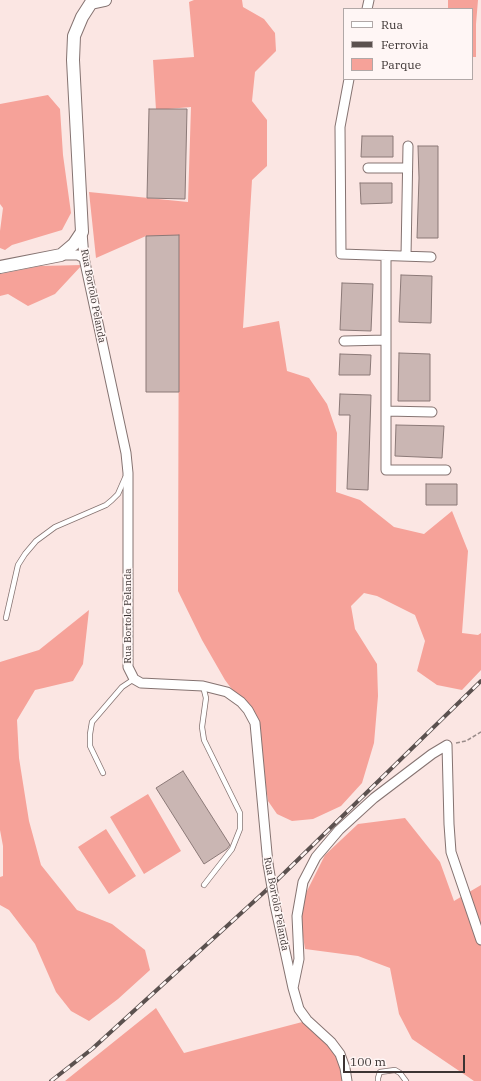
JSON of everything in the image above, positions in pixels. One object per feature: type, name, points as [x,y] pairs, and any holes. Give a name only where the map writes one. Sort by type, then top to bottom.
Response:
[{"type":"street","name":"Rua Bortolo Pelanda","points":[[105,0],[91,2],[82,17],[74,36],[73,60],[84,258],[126,453],[128,473],[128,667],[134,679],[142,683],[203,686],[227,692],[241,702],[248,710],[255,723],[268,864],[275,905],[293,988],[299,1009],[307,1020],[331,1042],[340,1054],[345,1068],[347,1081]]},
{"type":"street","points":[[349,80],[340,127],[341,254],[431,257]]},
{"type":"street","points":[[406,256],[408,146]]},
{"type":"street","points":[[368,168],[407,168]]},
{"type":"street","name":"Rua Bortolo Pelanda","points":[[61,255],[74,244],[82,232]]},
{"type":"street","points":[[0,267],[61,255],[71,254],[84,258]]},
{"type":"street","points":[[386,256],[386,470],[446,470]]},
{"type":"street","points":[[344,341],[386,340]]},
{"type":"street","points":[[386,412],[432,412]]},
{"type":"street","points":[[293,988],[299,959],[297,916],[303,882],[316,857],[339,830],[374,798],[432,754],[447,745],[449,824],[452,852],[481,940]]},
{"type":"lane","points":[[6,618],[18,565],[25,554],[36,542],[55,527],[106,505],[118,494],[128,473]]},
{"type":"lane","points":[[103,773],[90,746],[92,722],[122,687],[134,679]]},
{"type":"lane","points":[[203,686],[206,698],[202,727],[204,740],[240,813],[240,829],[232,849],[204,885]]},
{"type":"lane","points":[[378,1081],[380,1072],[395,1070],[404,1077],[406,1081]]},
{"type":"path","points":[[447,745],[466,741],[481,732]]},
{"type":"green space","points":[[194,0],[242,0],[243,7],[264,19],[275,33],[276,51],[255,72],[252,101],[267,120],[267,166],[252,180],[243,328],[279,321],[287,371],[309,378],[327,404],[337,433],[336,492],[360,500],[394,527],[424,534],[452,511],[468,551],[462,633],[478,635],[481,633],[481,670],[462,690],[437,685],[417,671],[425,641],[415,615],[377,596],[364,593],[351,606],[355,629],[377,664],[378,696],[374,743],[362,783],[341,806],[313,819],[292,821],[277,814],[268,801],[257,723],[225,680],[202,640],[178,591],[179,236],[146,236],[96,258],[89,192],[188,202],[191,107],[156,110],[153,60],[194,57],[189,2]]},
{"type":"green space","points":[[448,0],[478,0],[476,57],[473,57],[473,8],[448,8]]},
{"type":"green space","points":[[48,95],[60,109],[63,155],[71,213],[62,230],[12,245],[5,250],[0,248],[0,231],[3,208],[0,204],[0,104]]},
{"type":"green space","points":[[82,265],[55,294],[28,306],[8,294],[0,296],[0,274],[40,266]]},
{"type":"green space","points":[[89,610],[83,664],[73,681],[35,690],[17,720],[19,758],[29,821],[41,865],[77,910],[112,924],[145,950],[150,970],[118,999],[89,1021],[71,1011],[56,992],[35,944],[9,910],[0,905],[0,877],[3,876],[3,846],[0,830],[0,662],[39,650]]},
{"type":"green space","points":[[148,794],[181,851],[144,874],[110,817]]},
{"type":"green space","points":[[405,818],[440,862],[454,901],[481,885],[481,1081],[474,1081],[412,1039],[399,1014],[390,968],[358,956],[305,949],[302,930],[301,903],[325,855],[358,824]]},
{"type":"green space","points":[[106,829],[136,876],[109,894],[78,847]]},
{"type":"green space","points":[[156,1008],[184,1053],[306,1021],[343,1055],[346,1081],[65,1081]]},
{"type":"building","points":[[149,109],[187,109],[185,199],[147,198]]},
{"type":"building","points":[[362,136],[393,136],[393,157],[361,157]]},
{"type":"building","points":[[418,146],[438,146],[438,238],[417,238],[419,178]]},
{"type":"building","points":[[360,183],[392,183],[392,203],[361,204]]},
{"type":"building","points":[[179,235],[179,392],[146,392],[146,236]]},
{"type":"building","points":[[401,275],[432,276],[431,323],[399,322]]},
{"type":"building","points":[[342,283],[373,284],[371,331],[340,330]]},
{"type":"building","points":[[399,353],[430,354],[430,401],[398,401]]},
{"type":"building","points":[[340,354],[371,355],[370,375],[339,375]]},
{"type":"building","points":[[340,394],[371,395],[368,490],[347,489],[350,415],[339,415]]},
{"type":"building","points":[[396,425],[444,426],[442,458],[395,456]]},
{"type":"building","points":[[426,484],[457,484],[457,505],[426,505]]},
{"type":"building","points":[[183,771],[230,845],[227,849],[204,864],[156,788]]},
{"type":"railway","points":[[51,1081],[92,1049],[272,885],[481,681]]}]
